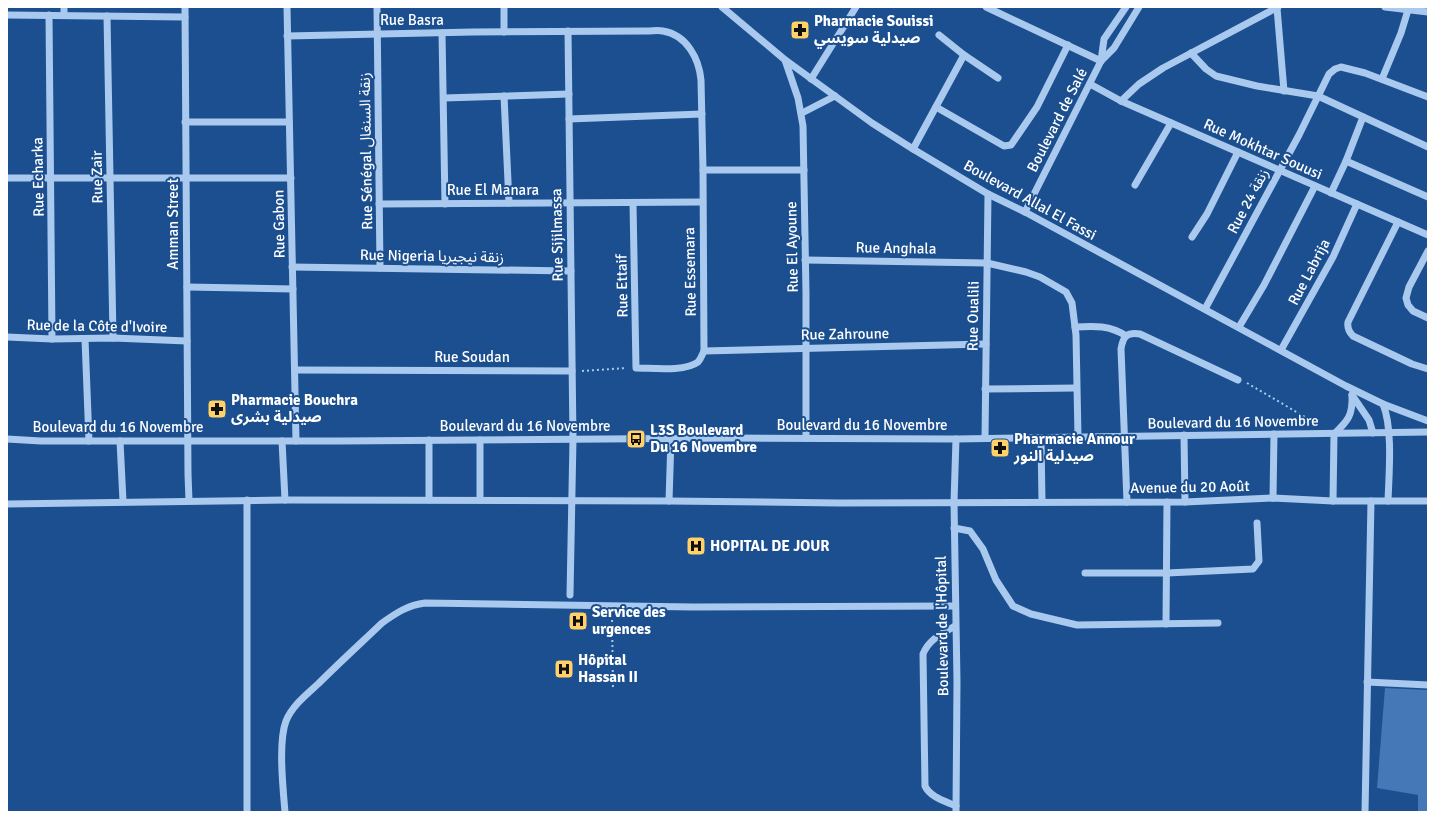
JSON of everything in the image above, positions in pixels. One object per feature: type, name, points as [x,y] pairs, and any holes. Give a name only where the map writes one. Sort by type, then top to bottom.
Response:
[{"type":"street","points":[[64,7],[64,15]]},
{"type":"street","name":"Amman Street","points":[[185,7],[189,501]]},
{"type":"street","name":"Rue Gabon","points":[[287,7],[296,441]]},
{"type":"street","name":"Rue Sénégal زنقة السنغال","points":[[377,7],[380,268]]},
{"type":"street","points":[[504,7],[504,32]]},
{"type":"street","name":"Boulevard Allal El Fassi","points":[[722,7],[784,59],[835,96],[913,149],[988,194],[1025,212],[1346,386],[1383,404],[1428,421]]},
{"type":"street","points":[[811,79],[856,7]]},
{"type":"street","points":[[986,7],[1101,61]]},
{"type":"street","name":"Boulevard de Salé","points":[[1025,212],[1101,61],[1104,39],[1126,7]]},
{"type":"street","name":"Boulevard de Salé","points":[[1101,61],[1114,48],[1139,7]]},
{"type":"street","points":[[1385,7],[1427,13]]},
{"type":"street","points":[[1416,7],[1427,13]]},
{"type":"street","points":[[1121,101],[1149,77],[1191,53],[1278,8],[1284,91]]},
{"type":"street","points":[[1408,10],[1401,33],[1382,79],[1428,97]]},
{"type":"street","points":[[7,15],[185,16]]},
{"type":"street","name":"Rue Echarka","points":[[50,15],[52,339]]},
{"type":"street","name":"Rue Zair","points":[[107,16],[113,338]]},
{"type":"street","name":"Rue Sijilmassa","points":[[568,31],[573,439],[570,595]]},
{"type":"street","name":"Rue Basra","points":[[287,36],[377,33],[664,31],[680,39],[688,46],[694,55]]},
{"type":"street","points":[[442,33],[445,204]]},
{"type":"street","points":[[939,35],[964,55],[998,78]]},
{"type":"street","points":[[936,108],[1004,146],[1011,145],[1036,107],[1068,45]]},
{"type":"street","points":[[1191,53],[1206,69],[1216,76],[1257,86],[1318,96],[1428,147]]},
{"type":"street","name":"Rue Essemara","points":[[694,55],[700,70],[702,114],[704,351]]},
{"type":"street","points":[[913,149],[964,55]]},
{"type":"street","name":"Rue El Ayoune","points":[[784,59],[802,113],[804,170],[806,438]]},
{"type":"street","name":"Rue 24 زنقة","points":[[1205,309],[1299,135],[1329,74],[1335,69],[1341,67],[1382,79]]},
{"type":"street","name":"Rue Mokhtar Souusi","points":[[1090,84],[1121,101],[1428,235]]},
{"type":"street","points":[[444,98],[568,94]]},
{"type":"street","points":[[504,96],[509,203]]},
{"type":"street","points":[[802,113],[835,96]]},
{"type":"street","points":[[569,119],[702,114]]},
{"type":"street","points":[[1331,193],[1346,161],[1363,117]]},
{"type":"street","points":[[186,122],[289,122]]},
{"type":"street","points":[[1134,185],[1171,123]]},
{"type":"street","points":[[1192,237],[1207,214],[1238,152]]},
{"type":"street","points":[[1346,161],[1428,197]]},
{"type":"street","points":[[703,170],[804,170]]},
{"type":"street","points":[[7,178],[290,178]]},
{"type":"street","points":[[1239,327],[1264,285],[1315,186]]},
{"type":"street","name":"Rue Oualili","points":[[985,438],[988,194]]},
{"type":"street","name":"Rue Ettaif","points":[[633,202],[636,368]]},
{"type":"street","name":"Rue El Manara","points":[[379,204],[702,202]]},
{"type":"street","name":"Rue Labrija","points":[[1281,350],[1333,257],[1357,204]]},
{"type":"street","points":[[1398,222],[1347,326],[1349,332],[1353,336],[1412,364],[1428,369]]},
{"type":"street","points":[[1428,252],[1409,287],[1406,298],[1408,305],[1413,311],[1428,318]]},
{"type":"street","name":"Rue Anghala","points":[[805,260],[987,263],[1026,272],[1040,277],[1066,292],[1072,303],[1075,327],[1078,437]]},
{"type":"street","name":"Rue Nigeria زنقة نيجيريا","points":[[292,267],[571,271]]},
{"type":"street","points":[[187,287],[293,289]]},
{"type":"street","points":[[1075,327],[1093,326],[1112,328],[1126,336]]},
{"type":"street","points":[[1127,502],[1123,436],[1121,349],[1122,341],[1126,336],[1132,333],[1140,334],[1238,380]]},
{"type":"street","name":"Rue de la Côte d'Ivoire","points":[[7,337],[52,339],[113,338],[187,341]]},
{"type":"street","points":[[84,339],[89,441]]},
{"type":"street","name":"Rue Zahroune","points":[[704,351],[986,344]]},
{"type":"street","points":[[636,368],[680,368],[698,362],[704,351]]},
{"type":"street","name":"Rue Soudan","points":[[295,370],[572,371]]},
{"type":"street","name":"Boulevard Allal El Fassi","points":[[1346,386],[1369,420],[1373,433]]},
{"type":"street","points":[[985,390],[1076,388]]},
{"type":"street","points":[[1333,501],[1334,434],[1349,419],[1352,395]]},
{"type":"street","points":[[1383,404],[1388,417],[1389,433],[1388,501]]},
{"type":"street","name":"Boulevard du 16 Novembre","points":[[7,439],[89,441],[671,438],[956,439],[1428,432]]},
{"type":"street","points":[[1274,434],[1274,498]]},
{"type":"street","points":[[1184,435],[1185,502]]},
{"type":"street","points":[[670,501],[671,438]]},
{"type":"street","points":[[1041,438],[1042,502]]},
{"type":"street","name":"Boulevard de l'Hôpital","points":[[956,439],[954,502],[957,681],[956,809]]},
{"type":"street","points":[[429,440],[429,500]]},
{"type":"street","points":[[480,440],[480,500]]},
{"type":"street","points":[[120,441],[123,502]]},
{"type":"street","points":[[282,441],[285,500]]},
{"type":"street","name":"Avenue du 20 Août","points":[[7,504],[247,500],[571,500],[839,503],[1185,502],[1274,498],[1333,501],[1428,501]]},
{"type":"street","points":[[247,500],[247,812]]},
{"type":"street","points":[[1365,812],[1371,500]]},
{"type":"street","points":[[1166,624],[1167,502]]},
{"type":"street","points":[[1085,573],[1166,573],[1253,569],[1259,561],[1257,523]]},
{"type":"street","points":[[954,528],[970,530],[983,549],[996,580],[1013,606],[1025,611],[1077,625],[1218,623]]},
{"type":"street","points":[[285,812],[282,774],[283,736],[289,714],[302,699],[382,623],[412,605],[425,603],[693,607],[955,606]]},
{"type":"street","points":[[955,626],[931,641],[926,646],[924,654],[925,786],[927,791],[931,794],[956,809]]},
{"type":"street","points":[[1367,682],[1428,685]]},
{"type":"path","points":[[572,371],[636,368]]},
{"type":"path","points":[[1238,380],[1248,384],[1334,434]]},
{"type":"path","points":[[612,606],[613,688]]},
{"type":"building","points":[[1385,688],[1428,690],[1428,812],[1418,811],[1418,795],[1377,788]]},
{"type":"place","name":"Pharmacie Souissi صيدلية سويسي","points":[[800,30]]},
{"type":"place","name":"Pharmacie Bouchra صيدلية بشرى","points":[[217,409]]},
{"type":"place","name":"L3S Boulevard Du 16 Novembre","points":[[636,439]]},
{"type":"place","name":"Pharmacie Annour صيدلية النور","points":[[1000,448]]},
{"type":"place","name":"HOPITAL DE JOUR","points":[[696,546]]},
{"type":"place","name":"Service des urgences","points":[[578,621]]},
{"type":"place","name":"Hôpital Hassan II","points":[[564,669]]}]
